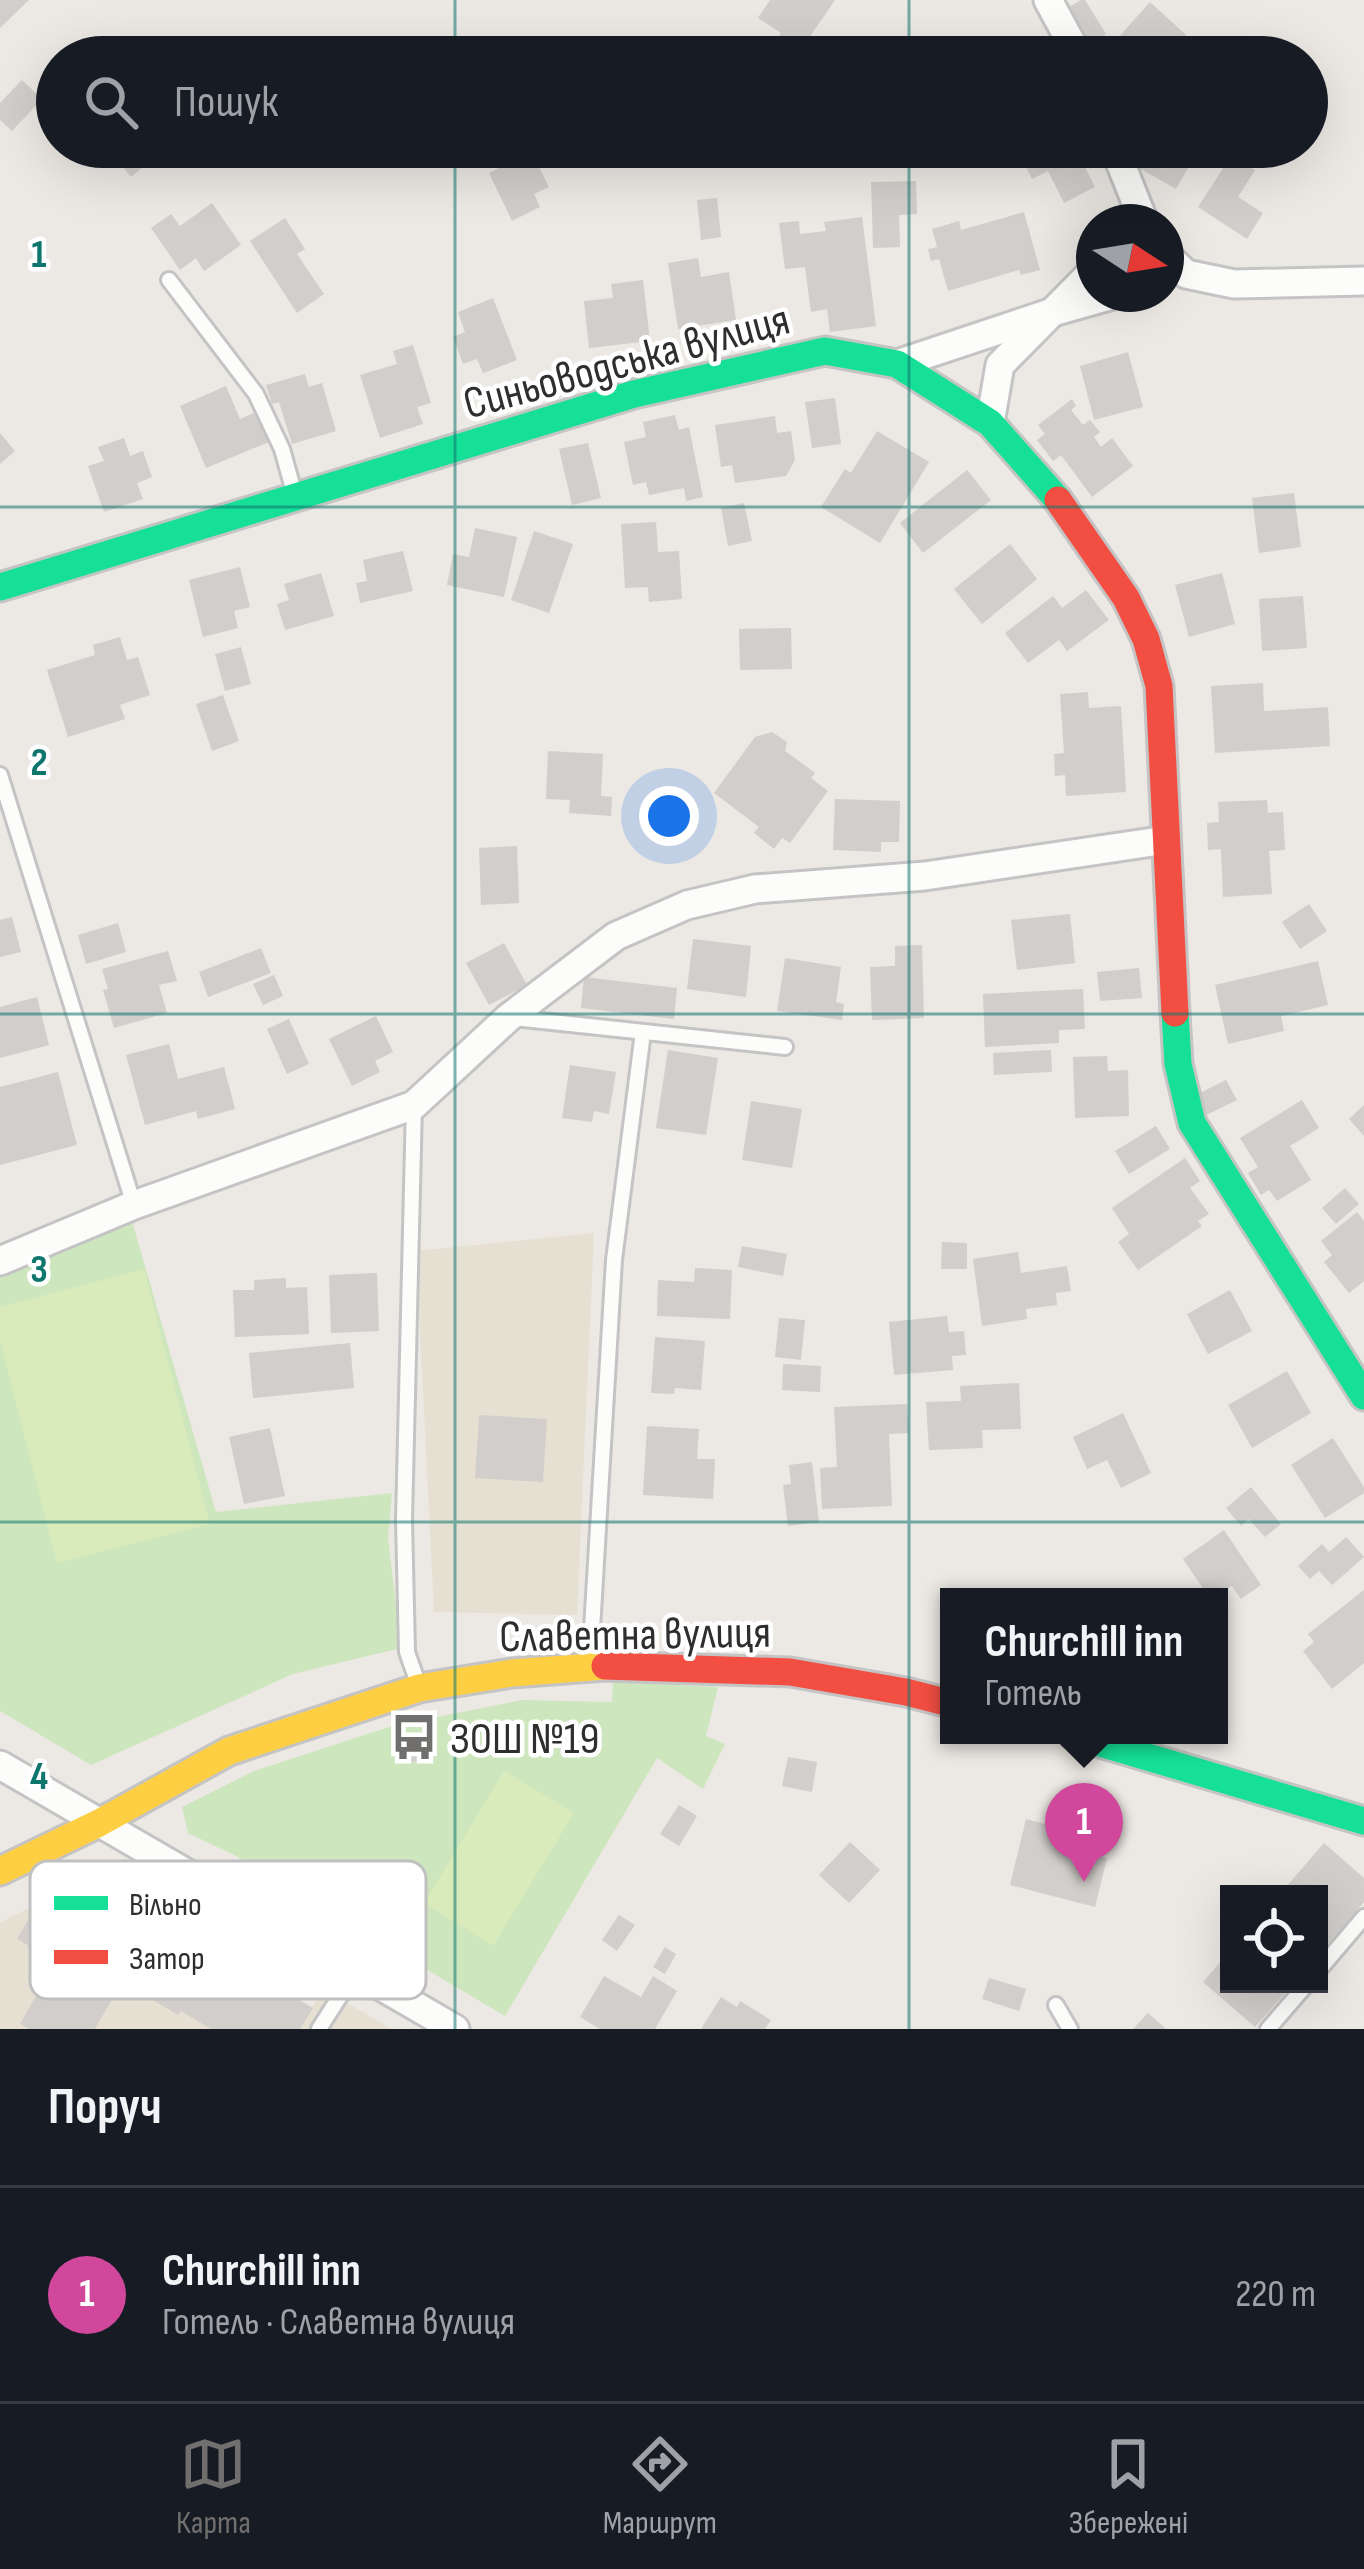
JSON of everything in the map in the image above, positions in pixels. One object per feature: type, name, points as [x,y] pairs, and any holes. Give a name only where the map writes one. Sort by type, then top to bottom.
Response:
[{"type":"street","points":[[1048,0],[1068,36]]},
{"type":"street","points":[[1121,168],[1136,204]]},
{"type":"street","points":[[1123,204],[1126,181]]},
{"type":"street","points":[[1184,273],[1234,284],[1364,281]]},
{"type":"street","points":[[990,423],[1000,365],[1076,289]]},
{"type":"street","points":[[897,364],[1076,305]]},
{"type":"street","name":"Синьоводська вулиця","points":[[0,587],[634,394],[825,351],[897,364],[990,423],[1066,510],[1126,598],[1146,639],[1159,686],[1178,1064],[1192,1123],[1364,1396]]},
{"type":"street","points":[[0,1262],[134,1205],[414,1105],[508,1018],[616,936],[687,905],[755,889],[925,876],[1166,840]]},
{"type":"street","name":"Славетна вулиця","points":[[0,1870],[99,1823],[229,1751],[419,1688],[512,1673],[651,1666],[790,1672],[940,1701]]},
{"type":"street","points":[[1103,1744],[1364,1821]]},
{"type":"street","points":[[0,1765],[165,1861]]},
{"type":"street","points":[[404,1999],[455,2029]]},
{"type":"lane","points":[[169,280],[256,394],[282,449],[296,497]]},
{"type":"lane","points":[[0,775],[134,1205]]},
{"type":"lane","points":[[508,1018],[784,1047]]},
{"type":"lane","points":[[595,1666],[592,1629],[614,1260],[643,1032]]},
{"type":"lane","points":[[414,1105],[404,1520],[407,1652],[419,1688]]},
{"type":"lane","points":[[1328,1959],[1364,1917]]},
{"type":"lane","points":[[1268,2029],[1299,1993]]},
{"type":"lane","points":[[319,2029],[338,1999]]},
{"type":"lane","points":[[1056,2005],[1070,2029]]},
{"type":"shaded area","points":[[594,1233],[577,1615],[434,1612],[416,1251]]},
{"type":"shaded area","points":[[30,1907],[30,1999],[298,1999],[312,2007],[317,1999],[341,1999],[391,2029],[0,2029],[0,1923]]},
{"type":"green space","points":[[130,1214],[216,1512],[392,1493],[388,1538],[401,1648],[293,1674],[91,1765],[0,1711],[0,1268]]},
{"type":"green space","points":[[144,1269],[210,1524],[57,1563],[0,1341],[0,1307]]},
{"type":"green space","points":[[613,1682],[718,1687],[706,1736],[725,1744],[703,1789],[657,1758],[505,2016],[426,1969],[426,1861],[244,1861],[188,1833],[182,1807],[254,1771],[392,1726],[522,1700],[612,1702]]},
{"type":"green space","points":[[504,1771],[574,1813],[493,1946],[426,1904]]},
{"type":"building","points":[[0,0],[29,0],[0,28]]},
{"type":"building","points":[[770,0],[835,0],[810,36],[779,36],[758,18]]},
{"type":"building","points":[[1085,0],[1106,34],[1083,36],[1066,9]]},
{"type":"building","points":[[1150,2],[1186,35],[1185,36],[1120,36]]},
{"type":"building","points":[[22,80],[36,93],[36,105],[12,131],[0,120],[0,103]]},
{"type":"building","points":[[499,168],[540,168],[549,187],[534,194],[540,207],[512,221],[489,173]]},
{"type":"building","points":[[1026,168],[1086,168],[1095,187],[1064,203],[1048,171],[1032,179]]},
{"type":"building","points":[[1139,168],[1188,168],[1176,189]]},
{"type":"building","points":[[1223,168],[1255,170],[1238,197],[1263,213],[1247,239],[1198,207]]},
{"type":"building","points":[[916,181],[917,214],[899,215],[900,247],[873,248],[871,182]]},
{"type":"building","points":[[717,198],[721,237],[701,240],[697,200]]},
{"type":"building","points":[[212,203],[241,245],[204,271],[196,258],[180,270],[151,228],[171,214],[180,226]]},
{"type":"building","points":[[1024,212],[1040,270],[1021,275],[1019,270],[948,291],[939,259],[931,261],[928,249],[937,247],[932,229],[959,221],[961,230]]},
{"type":"building","points":[[862,217],[876,326],[830,332],[827,309],[811,312],[805,267],[785,269],[779,223],[799,221],[800,234],[826,231],[824,222]]},
{"type":"building","points":[[285,218],[305,249],[297,254],[324,294],[297,313],[250,241]]},
{"type":"building","points":[[698,258],[701,277],[729,272],[736,320],[678,329],[668,263]]},
{"type":"building","points":[[643,280],[650,341],[589,348],[584,301],[613,298],[611,284]]},
{"type":"building","points":[[493,298],[517,360],[483,373],[477,359],[463,364],[453,337],[465,332],[458,312]]},
{"type":"building","points":[[413,345],[431,403],[417,407],[423,424],[380,438],[360,375],[397,364],[393,351]]},
{"type":"building","points":[[1128,352],[1143,407],[1094,420],[1080,366]]},
{"type":"building","points":[[305,374],[309,387],[322,383],[336,431],[292,444],[279,402],[272,404],[266,385]]},
{"type":"building","points":[[226,386],[240,419],[256,412],[269,442],[206,468],[180,406]]},
{"type":"building","points":[[835,398],[841,444],[812,448],[805,402]]},
{"type":"building","points":[[1072,399],[1076,406],[1071,410],[1083,425],[1090,420],[1100,432],[1094,437],[1101,447],[1112,438],[1133,466],[1092,497],[1061,455],[1053,461],[1037,440],[1045,434],[1038,425]]},
{"type":"building","points":[[675,415],[679,430],[689,427],[703,497],[686,501],[684,488],[649,495],[646,482],[633,485],[624,442],[646,437],[643,422]]},
{"type":"building","points":[[775,416],[777,433],[791,431],[795,460],[786,476],[735,483],[732,465],[721,467],[715,425]]},
{"type":"building","points":[[877,431],[929,462],[880,543],[821,507],[845,469],[851,473]]},
{"type":"building","points":[[0,433],[15,451],[0,464]]},
{"type":"building","points":[[124,438],[130,456],[143,451],[152,477],[137,483],[143,499],[104,512],[88,466],[104,461],[98,447]]},
{"type":"building","points":[[588,443],[601,498],[572,505],[559,449]]},
{"type":"building","points":[[967,470],[991,500],[923,553],[900,523]]},
{"type":"building","points":[[1294,493],[1301,547],[1259,553],[1252,498]]},
{"type":"building","points":[[744,503],[752,541],[728,546],[721,508]]},
{"type":"building","points":[[656,522],[658,552],[679,551],[682,599],[649,602],[648,587],[625,588],[621,524]]},
{"type":"building","points":[[475,528],[517,537],[504,597],[447,585],[453,554],[469,557]]},
{"type":"building","points":[[534,531],[573,544],[549,613],[511,600]]},
{"type":"building","points":[[1010,544],[1037,579],[982,624],[954,589]]},
{"type":"building","points":[[403,551],[413,591],[360,603],[356,583],[367,581],[363,560]]},
{"type":"building","points":[[240,567],[250,607],[234,611],[238,628],[203,637],[189,580]]},
{"type":"building","points":[[321,573],[334,616],[285,630],[277,604],[289,600],[284,584]]},
{"type":"building","points":[[1222,573],[1235,624],[1189,637],[1175,585]]},
{"type":"building","points":[[1086,590],[1109,620],[1067,651],[1059,640],[1028,663],[1005,633],[1053,596],[1062,608]]},
{"type":"building","points":[[1303,596],[1307,648],[1262,651],[1259,599]]},
{"type":"building","points":[[791,628],[792,669],[740,670],[739,629]]},
{"type":"building","points":[[120,637],[127,660],[138,657],[150,695],[120,705],[125,719],[68,737],[47,670],[95,655],[93,645]]},
{"type":"building","points":[[241,647],[251,684],[225,691],[215,654]]},
{"type":"building","points":[[1263,683],[1264,711],[1328,707],[1330,746],[1215,753],[1211,686]]},
{"type":"building","points":[[1088,692],[1089,708],[1121,706],[1126,792],[1066,796],[1065,775],[1055,776],[1054,754],[1064,753],[1060,694]]},
{"type":"building","points":[[223,695],[239,741],[212,751],[196,704]]},
{"type":"building","points":[[772,732],[787,742],[785,751],[815,773],[811,778],[828,791],[790,843],[782,838],[774,849],[754,833],[759,827],[714,793],[755,737]]},
{"type":"building","points":[[548,751],[603,754],[601,796],[612,797],[611,816],[569,813],[570,800],[546,799]]},
{"type":"building","points":[[835,799],[900,801],[899,842],[881,842],[881,852],[833,850]]},
{"type":"building","points":[[1267,800],[1268,813],[1283,812],[1285,850],[1269,851],[1272,894],[1223,897],[1221,849],[1208,850],[1207,823],[1219,822],[1218,802]]},
{"type":"building","points":[[517,846],[519,903],[481,905],[479,848]]},
{"type":"building","points":[[1309,904],[1327,931],[1300,949],[1282,922]]},
{"type":"building","points":[[1070,914],[1075,963],[1017,970],[1011,920]]},
{"type":"building","points":[[12,917],[21,952],[0,957],[0,920]]},
{"type":"building","points":[[118,923],[126,952],[86,964],[78,935]]},
{"type":"building","points":[[693,939],[751,946],[746,997],[687,989]]},
{"type":"building","points":[[504,943],[527,985],[489,1005],[466,963]]},
{"type":"building","points":[[922,945],[924,1018],[872,1020],[870,967],[895,966],[895,946]]},
{"type":"building","points":[[261,948],[271,973],[208,997],[199,972]]},
{"type":"building","points":[[168,951],[177,981],[159,985],[167,1013],[114,1028],[102,969]]},
{"type":"building","points":[[785,958],[841,967],[836,1002],[844,1004],[842,1020],[777,1011]]},
{"type":"building","points":[[1318,961],[1328,1005],[1281,1016],[1284,1031],[1228,1044],[1215,985]]},
{"type":"building","points":[[1139,968],[1142,998],[1100,1001],[1097,972]]},
{"type":"building","points":[[274,975],[283,996],[263,1005],[253,984]]},
{"type":"building","points":[[584,977],[677,988],[674,1019],[581,1008]]},
{"type":"building","points":[[1083,989],[1085,1029],[1059,1030],[1059,1043],[985,1047],[983,994]]},
{"type":"building","points":[[37,997],[49,1045],[0,1058],[0,1007]]},
{"type":"building","points":[[376,1016],[393,1052],[375,1061],[380,1072],[352,1086],[329,1039]]},
{"type":"building","points":[[289,1019],[309,1064],[287,1074],[267,1029]]},
{"type":"building","points":[[169,1044],[178,1079],[224,1067],[235,1109],[198,1119],[196,1111],[145,1125],[126,1055]]},
{"type":"building","points":[[668,1050],[718,1058],[706,1135],[656,1128]]},
{"type":"building","points":[[1051,1050],[1052,1072],[994,1075],[993,1053]]},
{"type":"building","points":[[1107,1056],[1108,1071],[1128,1070],[1129,1116],[1075,1118],[1073,1057]]},
{"type":"building","points":[[570,1065],[616,1072],[609,1114],[594,1111],[592,1122],[562,1118]]},
{"type":"building","points":[[58,1072],[77,1145],[0,1165],[0,1087]]},
{"type":"building","points":[[1226,1080],[1237,1100],[1204,1116],[1194,1096]]},
{"type":"building","points":[[1302,1100],[1319,1128],[1290,1146],[1311,1180],[1277,1201],[1269,1190],[1261,1195],[1248,1173],[1258,1167],[1240,1138]]},
{"type":"building","points":[[751,1101],[802,1109],[792,1168],[742,1160]]},
{"type":"building","points":[[1364,1105],[1364,1136],[1349,1119]]},
{"type":"building","points":[[1156,1126],[1170,1149],[1129,1174],[1115,1151]]},
{"type":"building","points":[[1185,1158],[1200,1181],[1190,1188],[1209,1214],[1198,1221],[1202,1226],[1138,1270],[1118,1242],[1129,1234],[1112,1208]]},
{"type":"building","points":[[1345,1188],[1359,1204],[1336,1224],[1322,1208]]},
{"type":"building","points":[[1357,1212],[1364,1221],[1364,1281],[1349,1293],[1324,1262],[1332,1255],[1321,1241]]},
{"type":"building","points":[[942,1242],[967,1243],[967,1269],[941,1269]]},
{"type":"building","points":[[742,1246],[787,1254],[783,1276],[738,1267]]},
{"type":"building","points":[[1018,1252],[1021,1273],[1067,1266],[1071,1291],[1056,1293],[1057,1305],[1026,1309],[1027,1319],[982,1326],[973,1259]]},
{"type":"building","points":[[695,1268],[732,1270],[730,1319],[657,1316],[658,1280],[694,1282]]},
{"type":"building","points":[[377,1273],[379,1331],[331,1333],[329,1275]]},
{"type":"building","points":[[286,1278],[286,1288],[307,1287],[309,1334],[235,1337],[233,1290],[254,1290],[254,1280]]},
{"type":"building","points":[[1230,1290],[1252,1331],[1208,1354],[1187,1314]]},
{"type":"building","points":[[947,1316],[949,1332],[964,1331],[966,1355],[952,1356],[953,1370],[894,1375],[889,1322]]},
{"type":"building","points":[[779,1318],[805,1320],[801,1360],[775,1357]]},
{"type":"building","points":[[655,1337],[705,1341],[701,1390],[651,1393]]},
{"type":"building","points":[[350,1343],[354,1388],[253,1398],[249,1353]]},
{"type":"building","points":[[783,1364],[821,1366],[820,1392],[782,1390]]},
{"type":"building","points":[[1287,1371],[1311,1413],[1252,1448],[1228,1405]]},
{"type":"building","points":[[1019,1383],[1021,1429],[982,1430],[983,1448],[929,1450],[926,1402],[961,1401],[960,1386]]},
{"type":"building","points":[[907,1404],[909,1433],[889,1434],[892,1506],[822,1509],[820,1468],[837,1467],[834,1407]]},
{"type":"building","points":[[1123,1413],[1151,1473],[1121,1488],[1107,1460],[1087,1469],[1073,1437]]},
{"type":"building","points":[[479,1415],[547,1419],[543,1482],[475,1478]]},
{"type":"building","points":[[647,1426],[699,1429],[697,1459],[715,1459],[713,1499],[643,1495]]},
{"type":"building","points":[[270,1428],[285,1496],[244,1504],[229,1437]]},
{"type":"building","points":[[1333,1438],[1364,1493],[1325,1518],[1291,1465]]},
{"type":"building","points":[[812,1462],[819,1522],[788,1526],[783,1485],[791,1484],[789,1465]]},
{"type":"building","points":[[1251,1487],[1281,1524],[1265,1537],[1249,1519],[1241,1526],[1226,1508]]},
{"type":"building","points":[[1224,1530],[1261,1585],[1241,1599],[1232,1586],[1203,1588],[1183,1559]]},
{"type":"building","points":[[1346,1537],[1364,1557],[1332,1585],[1319,1571],[1310,1579],[1298,1566],[1322,1544],[1329,1552]]},
{"type":"building","points":[[1364,1590],[1364,1663],[1332,1689],[1303,1651],[1314,1642],[1308,1634]]},
{"type":"building","points":[[427,1740],[432,1757],[409,1763],[405,1746]]},
{"type":"building","points":[[788,1757],[817,1762],[812,1792],[782,1786]]},
{"type":"building","points":[[679,1805],[697,1816],[679,1846],[660,1834]]},
{"type":"building","points":[[1026,1819],[1091,1836],[1086,1853],[1107,1858],[1095,1907],[1010,1885]]},
{"type":"building","points":[[850,1842],[880,1870],[849,1903],[819,1875]]},
{"type":"building","points":[[1324,1843],[1364,1878],[1364,1902],[1328,1944],[1328,1885],[1288,1885]]},
{"type":"building","points":[[619,1915],[635,1925],[617,1951],[602,1940]]},
{"type":"building","points":[[30,1916],[30,1946],[17,1939]]},
{"type":"building","points":[[665,1947],[676,1954],[665,1974],[653,1967]]},
{"type":"building","points":[[1220,1962],[1220,1993],[1285,1993],[1255,2027],[1203,1982]]},
{"type":"building","points":[[604,1976],[641,1997],[653,1976],[677,1991],[655,2029],[600,2029],[580,2017]]},
{"type":"building","points":[[989,1978],[1026,1989],[1019,2011],[982,1999]]},
{"type":"building","points":[[721,1997],[737,2007],[740,2001],[771,2020],[765,2029],[701,2029]]},
{"type":"building","points":[[34,1999],[112,1999],[95,2029],[29,2029],[20,2024]]},
{"type":"building","points":[[151,1999],[297,1999],[313,2008],[300,2029],[211,2029],[181,2011],[178,2015]]},
{"type":"building","points":[[1148,2013],[1166,2029],[1133,2029]]},
{"type":"traffic: fast","points":[[0,587],[634,394],[825,351],[897,364],[990,423],[1058,500]]},
{"type":"traffic: fast","points":[[1175,1013],[1178,1064],[1192,1123],[1364,1396]]},
{"type":"traffic: fast","points":[[1103,1744],[1364,1821]]},
{"type":"traffic: slow","points":[[0,1871],[229,1751],[419,1688],[512,1673],[605,1666]]},
{"type":"traffic: jam","points":[[1058,500],[1126,598],[1146,639],[1159,686],[1175,1013]]},
{"type":"traffic: jam","points":[[605,1666],[790,1672],[940,1701]]},
{"type":"place","name":"ЗОШ №19","points":[[414,1737]]},
{"type":"place","name":"Churchill inn","points":[[1084,1882]]}]
